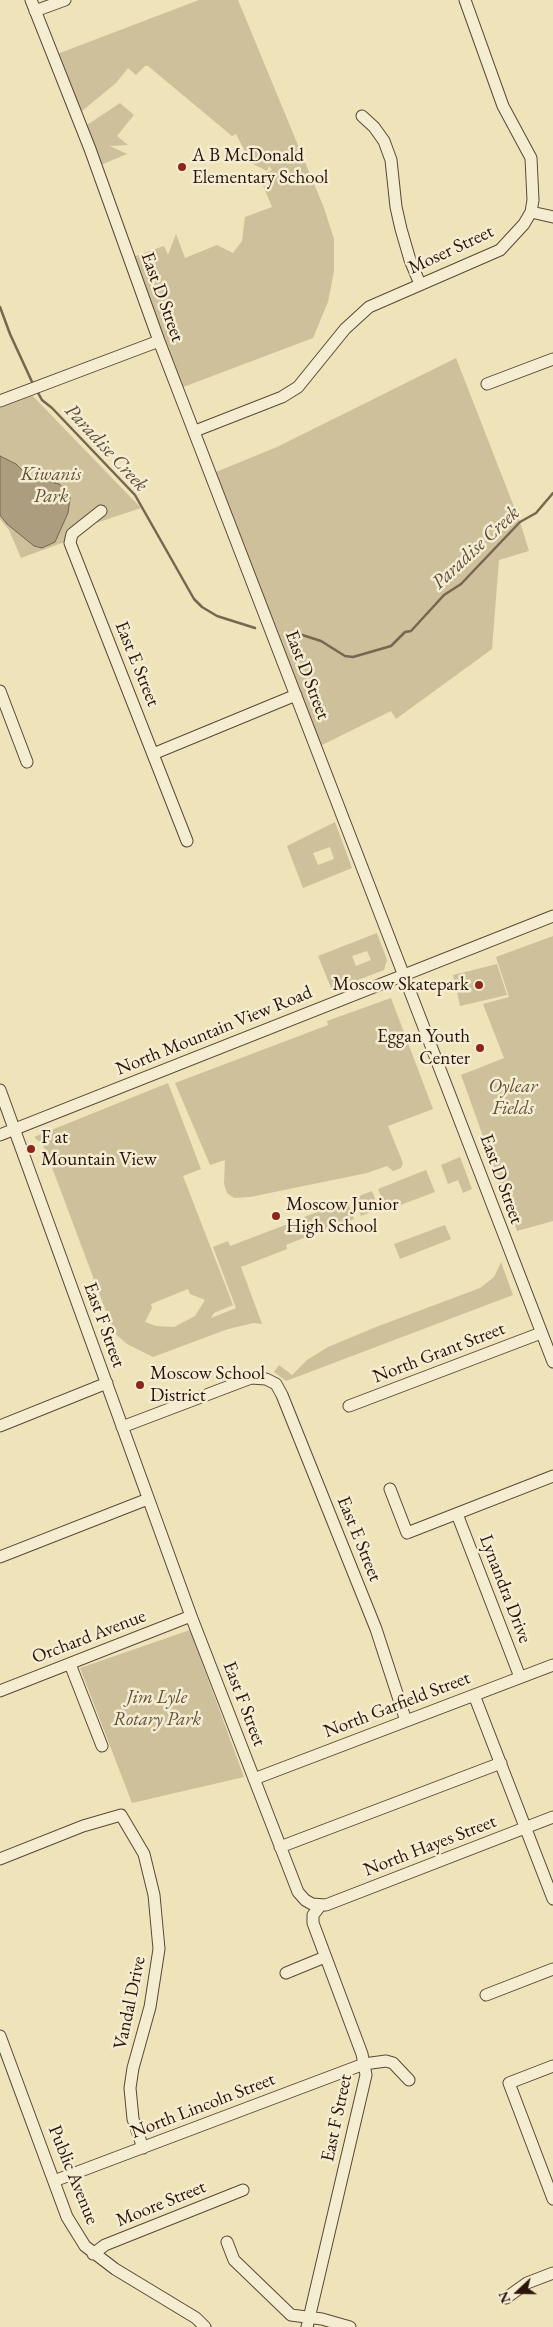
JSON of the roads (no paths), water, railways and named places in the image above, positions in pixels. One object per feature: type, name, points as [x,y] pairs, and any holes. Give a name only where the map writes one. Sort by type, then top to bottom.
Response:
[{"type":"street","name":"East D Street","points":[[30,0],[90,149],[159,341],[553,1362]]},
{"type":"street","points":[[35,11],[65,0]]},
{"type":"street","name":"Moser Street","points":[[195,431],[282,397],[298,387],[357,316],[369,307],[500,250],[518,233],[531,212],[533,189],[531,158],[503,106],[465,0]]},
{"type":"street","points":[[362,116],[374,127],[384,141],[392,160],[396,206],[401,230],[420,284]]},
{"type":"street","points":[[531,212],[553,217]]},
{"type":"street","points":[[0,401],[159,341]]},
{"type":"street","points":[[487,384],[553,359]]},
{"type":"street","name":"East E Street","points":[[101,511],[72,534],[70,543],[188,841]]},
{"type":"street","points":[[0,691],[26,762]]},
{"type":"street","points":[[153,754],[296,694]]},
{"type":"street","name":"North Mountain View Road","points":[[0,1135],[553,916]]},
{"type":"street","name":"East F Street","points":[[0,1090],[191,1616],[280,1847],[298,1892],[305,1900],[320,1906],[313,1915],[313,1924],[364,2064],[366,2074],[308,2323]]},
{"type":"street","name":"North Grant Street","points":[[350,1406],[542,1333]]},
{"type":"street","name":"East E Street","points":[[122,1427],[251,1378],[266,1379],[276,1384],[376,1629],[406,1721]]},
{"type":"street","points":[[0,1426],[107,1383]]},
{"type":"street","points":[[390,1489],[407,1534],[553,1476]]},
{"type":"street","points":[[0,1557],[148,1499]]},
{"type":"street","name":"Lynandra Drive","points":[[457,1514],[520,1677]]},
{"type":"street","name":"Orchard Avenue","points":[[0,1691],[191,1616]]},
{"type":"street","points":[[70,1664],[102,1746]]},
{"type":"street","name":"North Garfield Street","points":[[254,1779],[553,1665]]},
{"type":"street","points":[[474,1695],[553,1899]]},
{"type":"street","points":[[280,1847],[501,1763]]},
{"type":"street","name":"Vandal Drive","points":[[0,1859],[88,1825],[121,1815],[125,1818],[144,1854],[154,1895],[159,1949],[150,2007],[133,2068],[130,2088],[133,2119],[143,2148]]},
{"type":"street","name":"North Hayes Street","points":[[320,1906],[553,1817]]},
{"type":"street","points":[[286,1973],[325,1957]]},
{"type":"street","points":[[486,1995],[553,1969]]},
{"type":"street","name":"Public Avenue","points":[[0,2036],[72,2226],[85,2246],[93,2254],[196,2318],[205,2327]]},
{"type":"street","name":"North Lincoln Street","points":[[54,2181],[364,2064],[386,2061],[393,2063],[409,2080]]},
{"type":"street","points":[[553,2066],[509,2083],[553,2199]]},
{"type":"street","name":"Moore Street","points":[[93,2254],[105,2246],[243,2190]]},
{"type":"street","points":[[227,2242],[234,2260],[291,2315],[308,2323],[322,2319],[350,2327]]},
{"type":"street","points":[[506,2298],[527,2284],[553,2273]]},
{"type":"waterway","name":"Paradise Creek","points":[[0,307],[33,384]]},
{"type":"waterway","name":"Paradise Creek","points":[[37,391],[42,400],[52,408],[135,495],[194,599],[202,607],[217,616],[255,628]]},
{"type":"waterway","name":"Paradise Creek","points":[[285,634],[296,633],[321,641],[345,656],[353,657],[391,646],[405,632],[411,631],[444,595],[461,584],[520,522],[536,513],[553,493]]},
{"type":"place","name":"A B McDonald Elementary School","points":[[182,167]]},
{"type":"place","name":"Moscow Skatepark","points":[[479,985]]},
{"type":"place","name":"Eggan Youth Center","points":[[480,1048]]},
{"type":"place","name":"F at Mountain View","points":[[31,1149]]},
{"type":"place","name":"Moscow Junior High School","points":[[276,1216]]},
{"type":"place","name":"Moscow School District","points":[[140,1385]]},
{"type":"park label","name":"Kiwanis Park","points":[[51,486]]},
{"type":"park label","name":"Oylear Fields","points":[[513,1098]]},
{"type":"park label","name":"Jim Lyle Rotary Park","points":[[157,1709]]}]
